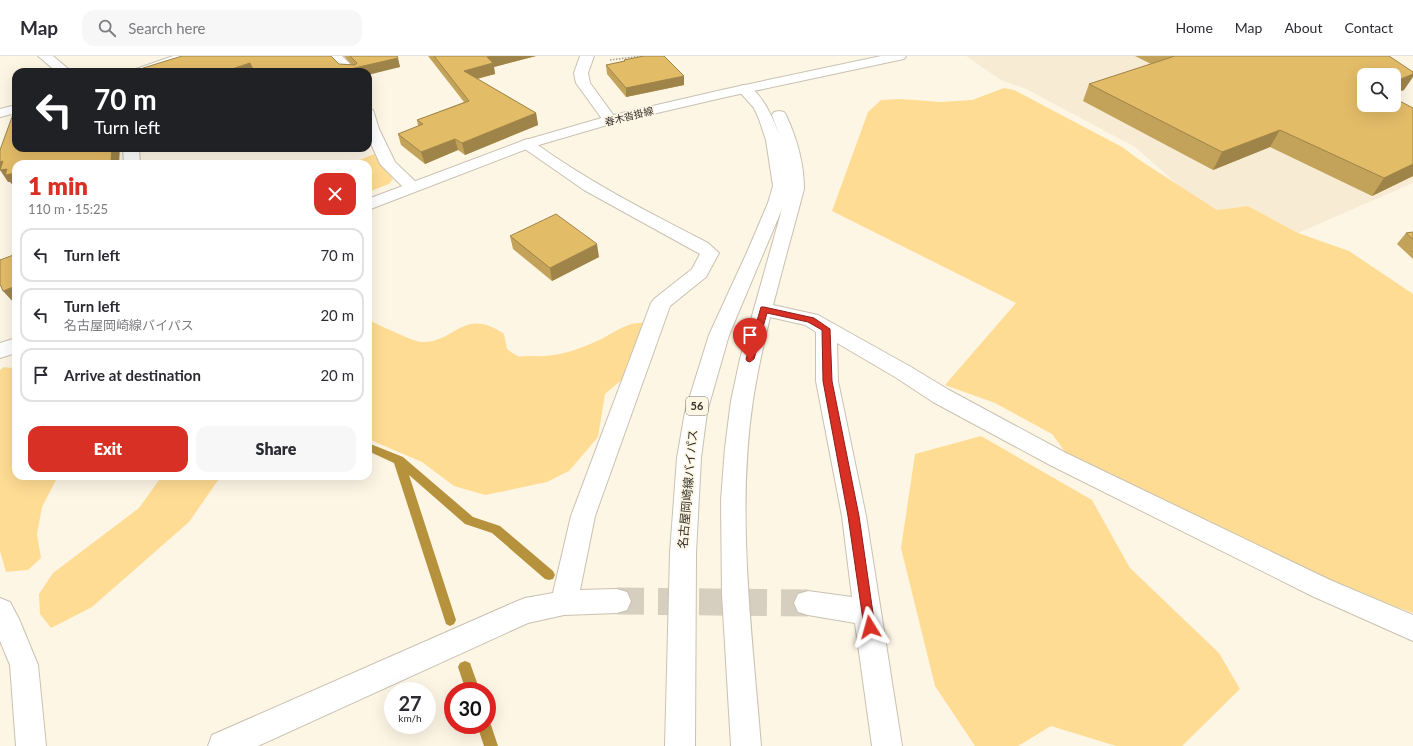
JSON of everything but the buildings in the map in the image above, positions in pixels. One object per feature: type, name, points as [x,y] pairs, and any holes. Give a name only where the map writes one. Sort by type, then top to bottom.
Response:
[{"type":"street","points":[[45,56],[60,68]]},
{"type":"street","points":[[152,68],[185,56]]},
{"type":"street","points":[[334,56],[347,68]]},
{"type":"street","name":"春木沓掛線","points":[[372,203],[527,144],[610,120],[899,56]]},
{"type":"street","points":[[585,60],[581,73],[583,83],[610,120]]},
{"type":"street","points":[[746,746],[736,594],[733,500],[737,448],[742,401],[752,353],[796,189],[797,173],[789,136],[773,104],[752,88]]},
{"type":"street","name":"名古屋岡崎線バイパス","points":[[680,746],[683,553],[689,458],[696,412],[719,335],[757,250],[776,203],[780,186],[774,140],[752,88]]},
{"type":"street","points":[[0,113],[12,110]]},
{"type":"street","points":[[372,129],[388,164],[412,187]]},
{"type":"street","points":[[527,144],[544,158],[616,204],[702,246],[710,253],[699,273],[661,303],[583,516],[564,603]]},
{"type":"street","points":[[764,309],[811,320],[903,372],[941,396],[1058,459],[1321,588],[1413,628]]},
{"type":"street","points":[[826,329],[827,381],[854,516],[882,718],[888,746]]},
{"type":"street","points":[[0,351],[12,346]]},
{"type":"street","points":[[223,746],[525,612],[564,603],[617,601]]},
{"type":"street","points":[[808,603],[867,612]]},
{"type":"street","points":[[0,611],[9,628],[24,665],[32,746]]},
{"type":"path","points":[[585,60],[642,56]]},
{"type":"shaded area","points":[[966,56],[1329,56],[1357,95],[1357,112],[1370,112],[1413,164],[1413,183],[1298,233],[1248,206],[1217,210],[1179,186],[1135,147],[1026,89],[1001,80]]},
{"type":"shaded area","points":[[1004,88],[1014,90],[1122,147],[1217,210],[1248,206],[1298,233],[1349,251],[1413,294],[1413,613],[1328,582],[1066,453],[1052,434],[995,403],[945,385],[1016,303],[832,211],[868,112],[881,100],[901,99],[941,102],[972,100]]},
{"type":"shaded area","points":[[374,154],[382,167],[393,179],[389,184],[372,190],[372,160],[360,160]]},
{"type":"shaded area","points":[[372,322],[422,342],[433,341],[469,324],[490,326],[504,334],[507,349],[517,356],[548,356],[572,351],[588,345],[626,326],[645,323],[626,376],[605,394],[598,437],[569,471],[547,482],[485,495],[454,486],[422,462],[372,441]]},
{"type":"shaded area","points":[[4,367],[11,368],[12,480],[56,480],[42,507],[37,534],[41,558],[28,570],[6,572],[0,551],[0,370]]},
{"type":"shaded area","points":[[981,436],[1092,500],[1130,568],[1219,653],[1240,689],[1182,746],[1116,746],[1051,726],[1018,746],[975,746],[935,686],[901,548],[915,454]]},
{"type":"shaded area","points":[[159,480],[218,480],[189,522],[92,607],[51,628],[40,614],[39,594],[53,573],[139,508]]},
{"type":"waterway","points":[[372,449],[399,460]]},
{"type":"waterway","points":[[399,460],[469,521],[496,529],[549,575]]},
{"type":"waterway","points":[[399,460],[450,620]]},
{"type":"waterway","points":[[465,667],[470,682]]},
{"type":"waterway","points":[[487,734],[491,746]]},
{"type":"tunnel","points":[[617,601],[808,603]]},
{"type":"route","points":[[750,359],[764,309],[811,320],[826,329],[827,381],[854,516],[870,627]]}]
